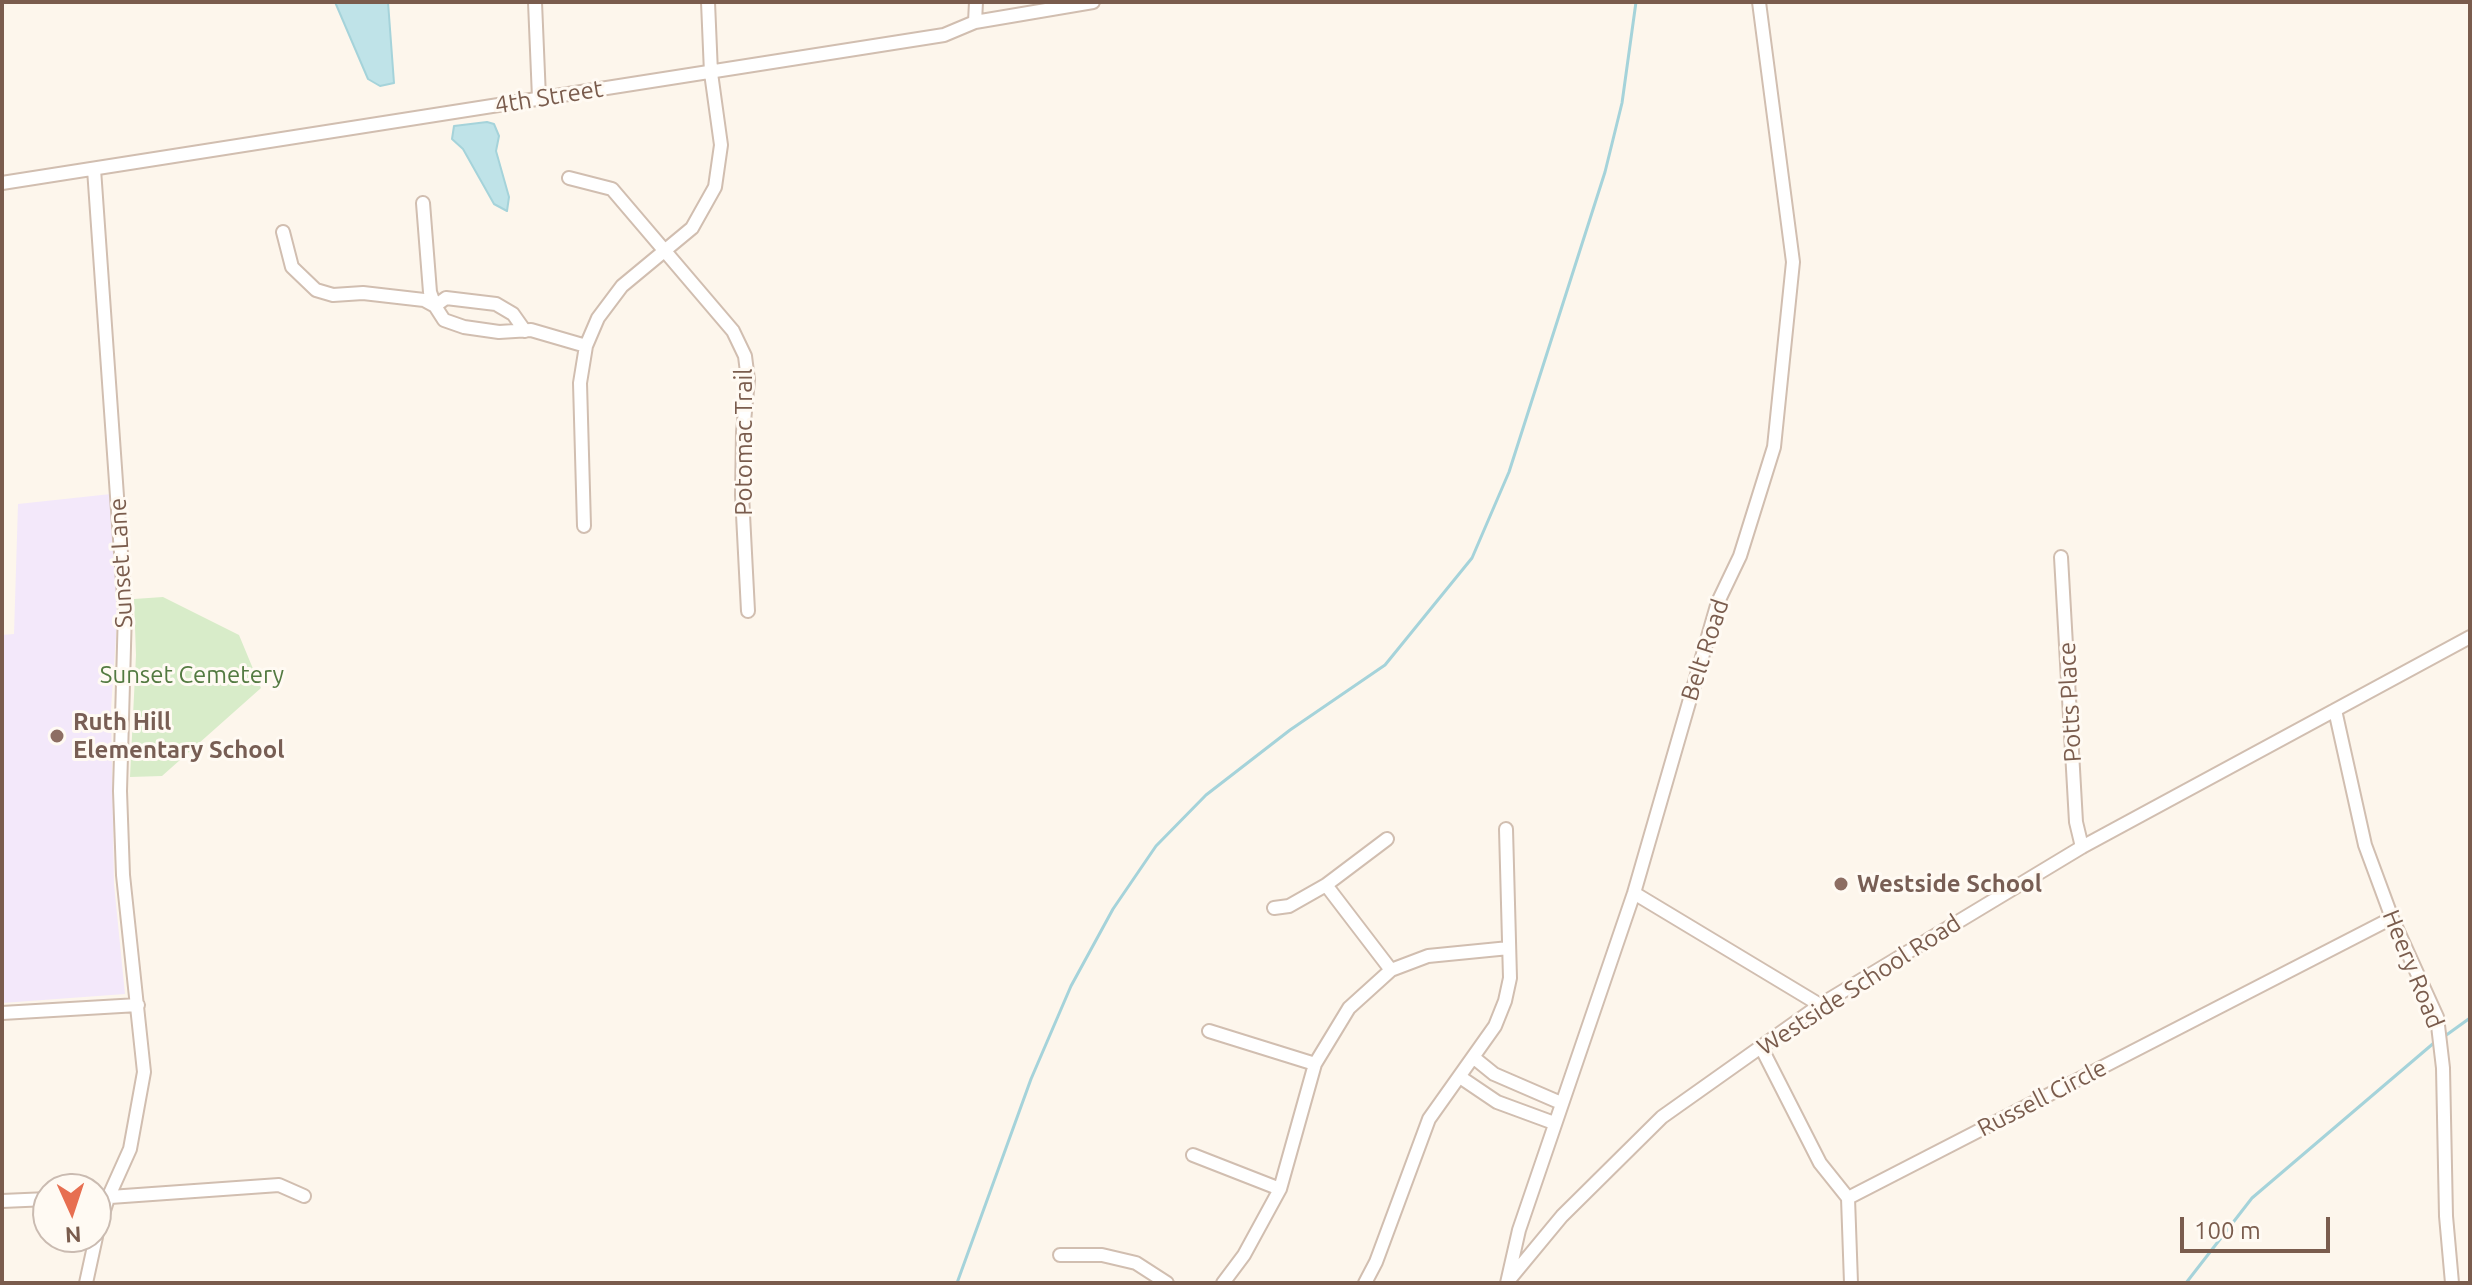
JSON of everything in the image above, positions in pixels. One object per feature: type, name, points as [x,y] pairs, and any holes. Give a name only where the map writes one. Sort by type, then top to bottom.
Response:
[{"type":"street","points":[[535,2],[539,98]]},
{"type":"street","points":[[584,526],[580,383],[586,346],[598,318],[622,286],[692,228],[715,187],[721,145],[711,73],[708,2]]},
{"type":"street","points":[[975,22],[976,2]]},
{"type":"street","name":"4th Street","points":[[2,183],[944,35],[975,22],[1093,2]]},
{"type":"street","name":"Belt Road","points":[[1508,1282],[1519,1230],[1634,893],[1718,602],[1740,556],[1774,447],[1793,262],[1759,2]]},
{"type":"street","name":"Sunset Lane","points":[[94,169],[125,610],[120,791],[123,875],[144,1072],[130,1149],[112,1180]]},
{"type":"street","name":"Potomac Trail","points":[[569,178],[612,189],[733,331],[745,356],[748,380],[742,495],[748,611]]},
{"type":"street","points":[[423,203],[430,292],[444,320],[464,327],[499,332],[525,331],[586,346]]},
{"type":"street","points":[[283,232],[292,267],[316,290],[333,295],[363,293],[424,300],[435,306]]},
{"type":"street","points":[[435,306],[446,298],[496,304],[513,314],[525,331]]},
{"type":"street","name":"Potts Place","points":[[2061,557],[2076,822],[2082,847]]},
{"type":"street","name":"Westside School Road","points":[[1508,1282],[1562,1216],[1662,1117],[1820,1005],[2082,847],[2470,637]]},
{"type":"street","name":"Heery Road","points":[[2335,710],[2365,845],[2392,918],[2437,1017],[2441,1040],[2446,1216],[2452,1283]]},
{"type":"street","points":[[1365,1283],[1376,1262],[1429,1119],[1495,1026],[1505,1001],[1510,978],[1506,829]]},
{"type":"street","points":[[1274,908],[1289,906],[1326,885],[1387,839]]},
{"type":"street","points":[[1326,885],[1391,970]]},
{"type":"street","points":[[1634,893],[1820,1005]]},
{"type":"street","name":"Russell Circle","points":[[1848,1198],[2392,918]]},
{"type":"street","points":[[1223,1283],[1244,1255],[1280,1189],[1315,1064],[1349,1008],[1391,970],[1428,956],[1509,948]]},
{"type":"street","points":[[2,1013],[138,1005]]},
{"type":"street","points":[[1209,1031],[1315,1064]]},
{"type":"street","points":[[1761,1047],[1820,1163],[1848,1198],[1851,1283]]},
{"type":"street","points":[[1473,1057],[1494,1074],[1561,1103]]},
{"type":"street","points":[[1460,1077],[1497,1102],[1554,1123]]},
{"type":"street","points":[[1193,1155],[1280,1189]]},
{"type":"street","points":[[112,1197],[279,1185],[304,1196]]},
{"type":"street","points":[[2,1201],[32,1200]]},
{"type":"street","name":"Sunset Lane","points":[[86,1283],[93,1253]]},
{"type":"street","points":[[1060,1255],[1102,1255],[1136,1263],[1167,1283]]},
{"type":"shaded area","name":"Ruth Hill Elementary School","points":[[111,494],[118,608],[111,709],[114,884],[125,994],[2,1003],[2,635],[14,634],[18,504]]},
{"type":"green space","name":"Sunset Cemetery","points":[[163,597],[239,635],[261,688],[162,776],[130,777],[136,655],[134,599]]},
{"type":"water","points":[[335,2],[388,2],[394,83],[380,86],[368,79]]},
{"type":"water","points":[[494,124],[499,136],[496,151],[509,197],[507,211],[494,204],[463,149],[452,139],[454,126]]},
{"type":"waterway","points":[[957,1283],[1031,1079],[1071,986],[1113,909],[1156,846],[1206,795],[1290,730],[1385,665],[1472,558],[1509,472],[1605,172],[1622,103],[1636,2]]},
{"type":"waterway","points":[[2445,1036],[2470,1018]]},
{"type":"waterway","points":[[2186,1283],[2252,1198],[2435,1042]]},
{"type":"place","name":"Ruth Hill Elementary School","points":[[57,736]]},
{"type":"place","name":"Westside School","points":[[1841,884]]}]
